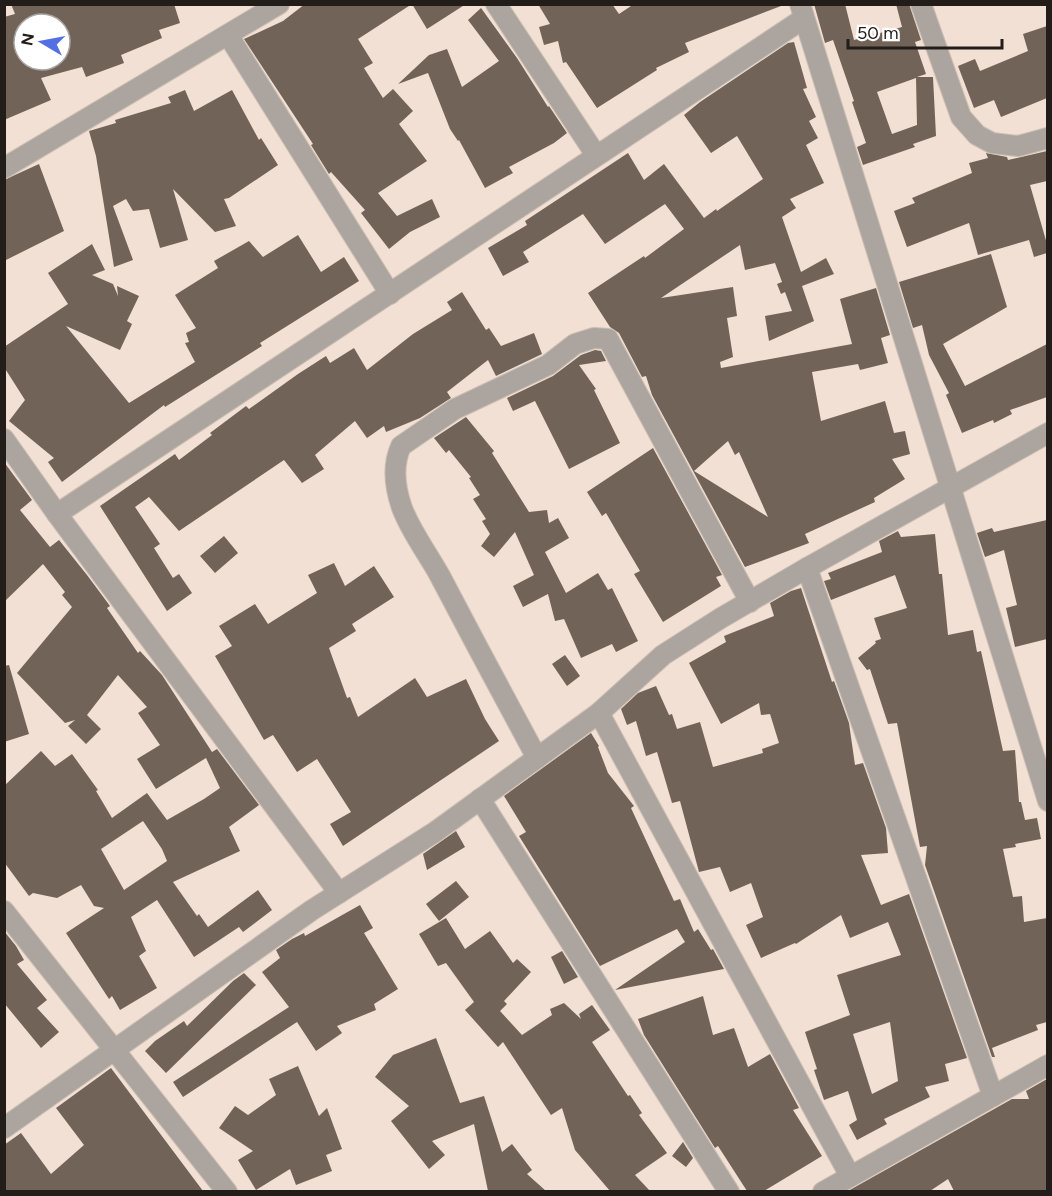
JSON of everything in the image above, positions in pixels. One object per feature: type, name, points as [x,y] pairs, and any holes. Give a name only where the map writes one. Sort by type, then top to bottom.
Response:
[{"type":"street","points":[[4,168],[279,4]]},
{"type":"street","points":[[496,4],[596,155]]},
{"type":"street","points":[[921,4],[961,117],[977,135],[992,143],[1018,146],[1047,138]]},
{"type":"street","points":[[57,514],[390,294],[596,155],[801,12],[1047,801]]},
{"type":"street","points":[[228,34],[390,294]]},
{"type":"street","points":[[537,758],[431,559],[407,520],[398,496],[396,476],[396,456],[400,446],[455,409],[548,365],[575,344],[594,338],[608,339],[750,602]]},
{"type":"street","points":[[4,1128],[312,910],[435,832],[599,713],[663,655],[807,568],[1047,433]]},
{"type":"street","points":[[4,439],[57,514],[339,893]]},
{"type":"street","points":[[807,568],[993,1096]]},
{"type":"street","points":[[599,713],[850,1176]]},
{"type":"street","points":[[480,799],[729,1191]]},
{"type":"street","points":[[4,911],[227,1191]]},
{"type":"street","points":[[823,1191],[1047,1065]]},
{"type":"building","points":[[11,4],[174,4],[180,23],[159,30],[162,38],[121,55],[124,63],[86,77],[82,67],[72,70],[72,12],[14,12]]},
{"type":"building","points":[[305,4],[412,4],[358,39],[373,63],[364,68],[383,98],[393,89],[413,111],[399,124],[427,161],[378,193],[397,216],[432,199],[440,217],[410,232],[389,249],[361,213],[365,210],[331,172],[329,174],[311,145],[313,144],[244,39],[283,21]]},
{"type":"building","points":[[412,4],[466,4],[427,29]]},
{"type":"building","points":[[538,4],[612,4],[619,14],[634,4],[781,6],[685,43],[689,52],[656,68],[657,70],[597,108],[566,62],[563,63],[558,41],[544,45],[539,27],[550,24]]},
{"type":"building","points":[[814,4],[845,4],[854,40],[902,27],[896,4],[909,4],[921,40],[915,42],[926,74],[917,77],[933,77],[936,136],[913,144],[915,147],[863,165],[857,147],[866,143],[852,102],[854,101],[833,40],[825,43]],"holes":[[[916,78],[917,125],[892,134],[877,92]]]},
{"type":"building","points":[[481,8],[567,133],[554,143],[509,167],[513,173],[485,188],[459,140],[450,129],[428,73],[398,84],[429,55],[447,49],[462,87],[499,61],[468,20]]},
{"type":"building","points":[[12,15],[12,72],[63,72],[41,78],[51,100],[4,120],[4,17]]},
{"type":"building","points":[[1047,26],[1047,98],[1001,117],[994,100],[974,108],[958,66],[975,59],[980,71],[1028,51],[1023,34]]},
{"type":"building","points":[[794,42],[807,88],[803,89],[816,117],[809,121],[818,138],[806,145],[824,183],[790,199],[796,208],[782,217],[801,272],[826,258],[834,274],[802,286],[814,321],[769,341],[765,316],[792,311],[785,292],[781,294],[777,284],[782,282],[775,263],[745,270],[740,245],[661,298],[733,287],[737,316],[727,318],[733,357],[720,362],[721,368],[852,344],[840,299],[876,288],[890,335],[881,338],[888,363],[860,370],[858,364],[812,372],[821,421],[885,401],[894,433],[905,431],[910,454],[892,459],[905,479],[874,498],[875,502],[805,534],[809,543],[745,567],[652,395],[646,376],[642,377],[619,333],[610,327],[588,293],[644,256],[645,258],[684,229],[665,204],[605,244],[583,214],[523,252],[529,262],[503,276],[488,248],[527,225],[525,221],[628,153],[644,180],[664,164],[704,218],[716,209],[717,211],[763,179],[737,136],[711,153],[684,115],[788,43]],"holes":[[[728,441],[735,455],[739,452],[768,517],[694,471]]]},
{"type":"building","points":[[185,90],[194,111],[232,90],[259,140],[261,138],[278,165],[229,198],[224,199],[236,226],[215,232],[173,189],[188,240],[160,248],[149,209],[133,211],[126,199],[113,206],[133,260],[114,267],[96,156],[89,131],[116,123],[115,120],[171,103],[168,97]]},
{"type":"building","points":[[1047,151],[1047,181],[1030,185],[1047,244],[1047,253],[1034,257],[1029,240],[978,255],[969,223],[907,247],[894,211],[915,203],[912,198],[972,173],[969,163],[988,158],[986,153],[1007,157],[1008,160]]},
{"type":"building","points":[[39,164],[64,231],[4,261],[4,180]]},
{"type":"building","points":[[298,235],[321,272],[344,257],[359,281],[260,343],[262,346],[165,407],[164,405],[62,482],[48,462],[54,458],[9,421],[25,400],[4,367],[4,347],[68,304],[48,273],[92,244],[105,270],[92,275],[113,284],[118,296],[117,286],[139,296],[127,321],[132,324],[120,350],[66,326],[129,403],[195,362],[185,343],[189,342],[186,333],[196,328],[175,295],[218,268],[214,261],[249,241],[263,257]]},
{"type":"building","points":[[991,254],[1007,307],[943,344],[965,386],[1047,344],[1047,397],[1010,410],[1012,414],[994,423],[993,420],[962,433],[946,395],[949,393],[929,355],[922,325],[913,328],[899,282]]},
{"type":"building","points":[[462,292],[486,330],[489,328],[501,346],[534,333],[542,354],[496,376],[488,360],[447,392],[451,398],[420,418],[386,432],[384,426],[367,438],[355,421],[315,455],[324,469],[302,483],[284,460],[179,531],[149,497],[135,507],[160,544],[154,548],[173,578],[179,574],[192,593],[167,611],[100,506],[175,454],[179,460],[246,406],[249,409],[326,356],[330,363],[354,348],[367,370],[413,334],[452,310],[447,302]]},
{"type":"building","points":[[595,350],[601,351],[606,361],[579,365],[596,389],[594,390],[620,443],[569,469],[535,401],[513,411],[507,398],[553,376],[581,355]]},
{"type":"building","points":[[466,417],[494,451],[492,453],[529,512],[547,510],[549,523],[558,518],[569,538],[545,552],[566,593],[598,573],[608,590],[612,588],[638,641],[616,652],[612,644],[581,658],[564,619],[555,621],[548,594],[523,607],[513,586],[534,575],[515,532],[494,557],[481,546],[490,534],[482,521],[486,519],[473,499],[480,495],[469,478],[471,477],[449,450],[446,453],[434,438]]},
{"type":"building","points":[[653,448],[722,575],[716,577],[721,586],[663,622],[634,574],[640,571],[606,513],[602,516],[587,492]]},
{"type":"building","points":[[4,462],[32,500],[20,510],[50,547],[59,540],[110,606],[107,608],[138,653],[140,651],[162,675],[212,752],[217,749],[259,805],[229,827],[240,851],[173,882],[197,916],[199,914],[208,927],[258,890],[272,910],[243,932],[239,927],[194,957],[157,900],[131,917],[146,951],[139,956],[157,988],[120,1010],[112,996],[109,999],[66,933],[104,908],[94,906],[81,885],[57,898],[33,893],[29,896],[4,862],[4,786],[41,751],[55,766],[72,754],[98,790],[96,791],[112,818],[147,793],[167,820],[220,788],[206,758],[156,789],[137,759],[160,745],[138,713],[147,707],[118,675],[87,715],[101,729],[86,744],[68,726],[75,720],[65,723],[17,673],[72,607],[62,595],[65,592],[43,564],[4,602]],"holes":[[[143,821],[162,849],[167,861],[124,890],[101,849]]]},
{"type":"building","points":[[1047,520],[1047,639],[1015,647],[1006,608],[1017,605],[1004,550],[985,557],[977,533],[992,528],[994,532]]},
{"type":"building","points":[[898,531],[901,537],[935,534],[939,574],[942,574],[948,635],[973,630],[977,652],[981,651],[1003,751],[1015,750],[1019,802],[1021,802],[1025,820],[1037,818],[1041,839],[1003,849],[1013,897],[1022,896],[1024,922],[1047,918],[1047,1022],[1036,1025],[1038,1030],[992,1048],[995,1057],[992,1057],[925,865],[927,846],[920,847],[897,723],[888,724],[870,669],[867,670],[858,658],[876,643],[875,641],[881,639],[874,618],[907,608],[895,575],[831,600],[824,581],[831,579],[828,573],[882,552],[879,541]]},
{"type":"building","points":[[224,536],[238,553],[215,573],[200,556]]},
{"type":"building","points":[[334,563],[345,586],[374,566],[394,597],[352,624],[356,631],[329,648],[347,698],[350,697],[358,717],[415,678],[427,697],[466,679],[485,719],[499,741],[343,846],[330,824],[351,812],[317,759],[297,772],[273,735],[264,740],[215,656],[232,646],[219,626],[255,604],[268,624],[317,593],[308,575]]},
{"type":"building","points":[[801,588],[832,682],[834,681],[849,723],[855,765],[863,763],[886,828],[888,853],[861,855],[881,905],[909,894],[967,1058],[945,1064],[949,1081],[925,1087],[930,1097],[884,1119],[887,1124],[857,1140],[849,1125],[857,1120],[848,1091],[824,1100],[805,1032],[850,1015],[837,975],[901,955],[888,922],[850,938],[841,915],[796,944],[761,958],[746,925],[763,917],[751,883],[730,892],[720,867],[699,872],[680,801],[672,803],[657,752],[646,756],[636,721],[627,725],[621,709],[638,693],[656,686],[669,715],[672,714],[677,729],[700,722],[713,767],[763,753],[762,749],[779,743],[770,714],[761,715],[759,703],[721,724],[689,663],[726,642],[724,636],[774,616],[770,603]],"holes":[[[890,1022],[898,1081],[872,1094],[853,1034]]]},
{"type":"building","points":[[565,655],[580,676],[567,686],[552,664]]},
{"type":"building","points":[[9,665],[29,734],[4,742],[4,666]]},
{"type":"building","points":[[591,733],[599,746],[608,773],[634,806],[631,808],[674,901],[680,899],[694,932],[698,929],[724,969],[615,990],[685,942],[677,929],[600,966],[519,836],[526,832],[504,796]]},
{"type":"building","points":[[456,831],[465,847],[427,870],[423,854]]},
{"type":"building","points":[[456,881],[469,897],[439,921],[426,904]]},
{"type":"building","points":[[360,905],[373,928],[364,933],[398,989],[374,1004],[376,1010],[337,1026],[342,1033],[316,1051],[297,1022],[183,1097],[173,1082],[289,1007],[262,972],[280,958],[276,950],[292,939],[304,933],[305,936]]},
{"type":"building","points":[[446,918],[465,949],[490,931],[513,963],[517,959],[531,972],[504,1001],[507,1004],[500,1011],[522,1035],[552,1015],[550,1009],[564,1003],[581,1019],[579,1014],[592,1005],[610,1030],[592,1042],[642,1113],[639,1115],[667,1153],[635,1175],[650,1191],[610,1191],[575,1150],[562,1108],[551,1115],[503,1042],[498,1047],[465,1010],[474,1002],[446,963],[438,966],[419,934]]},
{"type":"building","points":[[4,931],[24,960],[17,964],[47,1000],[37,1008],[59,1032],[41,1048],[4,1003]]},
{"type":"building","points":[[562,951],[578,977],[564,984],[551,957]]},
{"type":"building","points":[[244,973],[256,985],[166,1073],[145,1051],[155,1041],[184,1021],[187,1026]]},
{"type":"building","points":[[703,996],[713,1035],[734,1028],[748,1067],[770,1054],[799,1108],[793,1110],[822,1156],[764,1191],[747,1191],[718,1146],[715,1148],[644,1035],[638,1019]]},
{"type":"building","points":[[436,1038],[460,1103],[484,1096],[502,1152],[512,1144],[532,1170],[527,1174],[546,1191],[488,1191],[474,1124],[432,1141],[445,1155],[429,1169],[391,1121],[409,1106],[375,1077],[393,1055]]},
{"type":"building","points":[[298,1066],[319,1116],[327,1108],[342,1149],[326,1155],[332,1171],[296,1185],[290,1169],[256,1190],[238,1160],[253,1151],[219,1128],[235,1106],[248,1115],[276,1095],[269,1079]]},
{"type":"building","points":[[111,1068],[203,1191],[4,1191],[4,1145],[21,1133],[51,1174],[84,1145],[56,1108]]},
{"type":"building","points":[[1047,1079],[1047,1191],[954,1191],[948,1179],[930,1191],[848,1191],[1012,1099],[1029,1099],[1026,1091]]},
{"type":"building","points":[[683,1142],[693,1158],[686,1167],[672,1156]]}]
